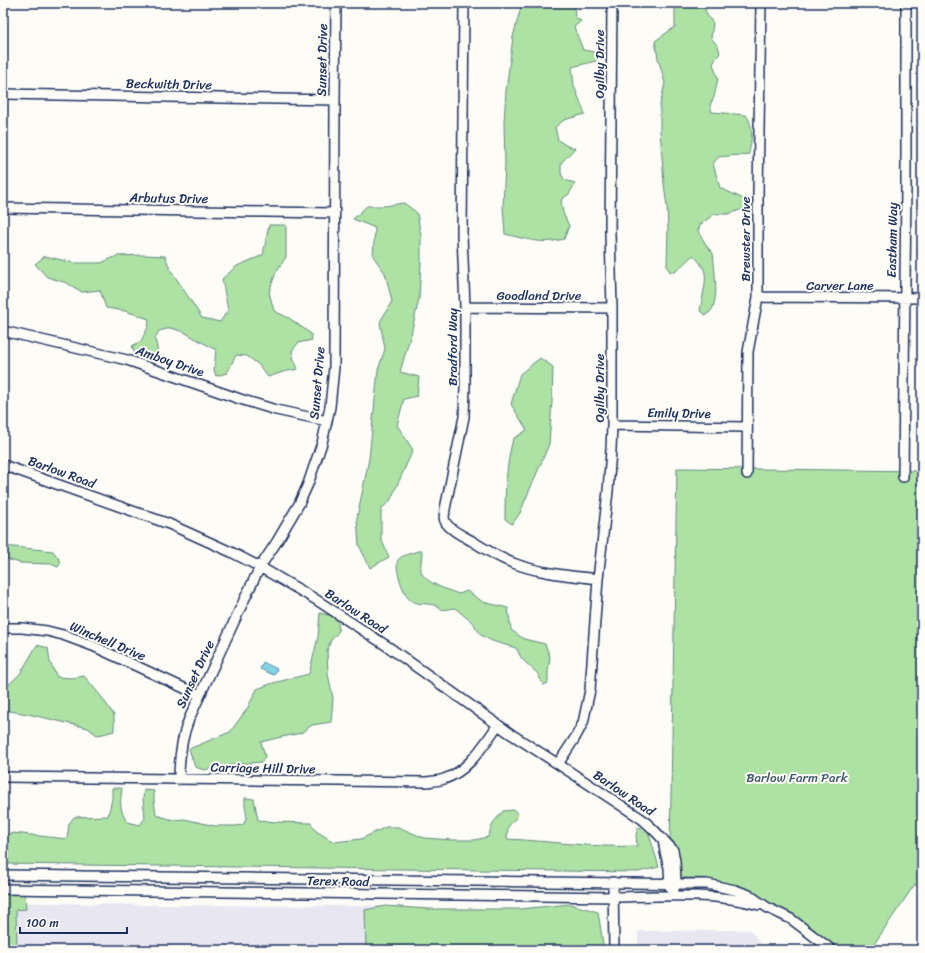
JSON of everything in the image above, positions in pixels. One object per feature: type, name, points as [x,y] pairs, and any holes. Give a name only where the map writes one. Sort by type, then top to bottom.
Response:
[{"type":"street","name":"Sunset Drive","points":[[179,780],[179,758],[183,733],[199,695],[260,567],[299,504],[320,451],[330,407],[334,367],[336,3]]},
{"type":"street","name":"Bradford Way","points":[[464,3],[462,235],[465,307],[464,417],[445,509],[445,522],[449,527],[461,535],[486,550],[513,563],[565,575],[598,579]]},
{"type":"street","name":"Ogilby Drive","points":[[558,764],[583,723],[590,690],[598,579],[608,491],[612,425],[612,308],[610,233],[612,3]]},
{"type":"street","name":"Brewster Drive","points":[[747,474],[746,427],[748,352],[758,297],[761,3]]},
{"type":"street","name":"Eastham Way","points":[[904,477],[906,3]]},
{"type":"street","name":"Beckwith Drive","points":[[3,94],[335,100]]},
{"type":"street","name":"Arbutus Drive","points":[[3,208],[334,213]]},
{"type":"street","name":"Carver Lane","points":[[758,297],[922,298]]},
{"type":"street","name":"Goodland Drive","points":[[465,307],[612,308]]},
{"type":"street","name":"Amboy Drive","points":[[3,331],[127,360],[276,410],[327,421]]},
{"type":"street","name":"Emily Drive","points":[[612,425],[746,427]]},
{"type":"street","name":"Barlow Road","points":[[3,465],[169,524],[260,567],[315,599],[387,646],[498,725],[652,828],[673,850],[675,861],[672,896]]},
{"type":"street","name":"Winchell Drive","points":[[3,628],[22,628],[63,634],[93,646],[199,695]]},
{"type":"street","name":"Carriage Hill Drive","points":[[3,777],[431,782],[453,775],[470,762],[498,725]]},
{"type":"street","name":"Terex Road","points":[[3,875],[673,883]]},
{"type":"street","points":[[29,875],[29,890]]},
{"type":"street","points":[[162,877],[162,891]]},
{"type":"street","points":[[613,882],[614,950]]},
{"type":"street","points":[[673,883],[707,884],[735,890],[749,895],[768,908],[791,919],[832,950]]},
{"type":"street","name":"Terex Road","points":[[3,889],[614,897],[672,896]]},
{"type":"street","points":[[672,896],[739,900],[768,908]]},
{"type":"shaded area","points":[[3,902],[153,905],[385,906],[385,950],[3,950]]},
{"type":"shaded area","points":[[750,930],[765,950],[638,950],[638,931]]},
{"type":"green space","points":[[522,3],[574,3],[575,17],[581,21],[574,27],[583,50],[600,53],[596,61],[572,67],[574,86],[585,114],[564,120],[555,127],[558,140],[567,146],[575,148],[561,163],[561,173],[564,180],[575,183],[569,194],[561,200],[563,213],[569,226],[564,239],[556,241],[534,241],[505,234],[503,207],[506,91],[513,37]]},
{"type":"green space","points":[[675,3],[703,3],[707,15],[713,23],[711,38],[718,46],[720,53],[713,64],[718,79],[714,97],[710,105],[712,112],[746,115],[751,124],[749,154],[718,157],[713,164],[720,188],[748,201],[746,208],[728,214],[714,214],[700,225],[698,231],[708,248],[713,253],[716,284],[713,307],[710,312],[705,315],[700,311],[705,287],[705,273],[699,261],[693,255],[675,272],[670,272],[667,267],[667,207],[660,130],[660,105],[665,83],[655,41],[675,27]]},
{"type":"green space","points":[[404,203],[417,213],[421,236],[419,299],[400,372],[419,377],[417,396],[404,399],[397,425],[413,450],[390,501],[381,509],[381,539],[389,557],[370,568],[359,545],[357,518],[369,459],[378,370],[385,349],[380,322],[392,301],[385,273],[373,256],[375,228],[353,219],[367,206],[385,206]]},
{"type":"green space","points":[[269,225],[286,225],[286,257],[276,272],[269,292],[274,311],[289,318],[311,334],[312,340],[298,343],[292,351],[298,369],[268,377],[258,364],[247,356],[236,355],[227,373],[216,376],[214,370],[216,350],[184,332],[171,328],[159,331],[155,338],[159,358],[135,354],[132,346],[141,341],[148,327],[149,319],[125,311],[106,308],[100,290],[82,292],[67,283],[47,277],[35,264],[45,256],[74,263],[101,263],[117,256],[165,256],[170,269],[202,318],[220,322],[228,310],[222,279],[237,266],[263,255]]},
{"type":"green space","points":[[540,358],[553,367],[549,444],[520,513],[512,524],[505,519],[507,469],[513,439],[527,430],[511,404],[520,374]]},
{"type":"green space","name":"Barlow Farm Park","points":[[677,468],[922,471],[922,889],[915,884],[870,950],[838,950],[791,916],[749,893],[676,883],[670,847]]},
{"type":"green space","points":[[3,546],[53,551],[61,562],[58,567],[51,564],[20,563],[3,558]]},
{"type":"green space","points":[[422,551],[421,571],[423,575],[431,582],[437,586],[459,594],[467,591],[483,602],[508,608],[511,630],[524,639],[545,644],[550,657],[548,683],[543,685],[538,674],[522,659],[516,648],[492,641],[481,635],[473,623],[455,608],[442,610],[434,605],[416,603],[410,600],[400,581],[397,564],[398,560],[402,557]]},
{"type":"green space","points":[[320,613],[337,617],[339,631],[331,640],[327,651],[328,674],[333,698],[331,722],[312,725],[301,733],[261,742],[265,756],[262,762],[222,766],[204,770],[195,767],[189,749],[230,732],[247,709],[257,689],[273,683],[309,674],[318,637]]},
{"type":"green space","points":[[37,645],[48,648],[50,662],[57,677],[72,678],[84,676],[114,715],[114,731],[97,735],[88,728],[28,714],[3,710],[3,696],[5,688],[20,674]]},
{"type":"green space","points":[[112,788],[122,788],[121,805],[127,822],[140,825],[145,818],[143,799],[144,790],[154,791],[156,815],[173,820],[184,819],[215,826],[243,825],[247,817],[245,798],[254,799],[258,820],[311,823],[316,831],[334,842],[361,839],[386,827],[398,827],[424,838],[474,840],[488,837],[493,823],[503,811],[514,810],[518,815],[508,827],[507,839],[588,845],[637,846],[636,835],[638,827],[649,834],[659,867],[638,872],[3,864],[3,836],[13,833],[67,839],[69,824],[74,817],[108,816],[112,799]]},
{"type":"green space","points":[[3,892],[25,894],[26,909],[16,910],[17,950],[3,950]]},
{"type":"green space","points":[[570,904],[598,912],[604,950],[366,950],[365,910],[385,906],[429,909],[520,909]]},
{"type":"water","points":[[263,662],[277,669],[274,675],[260,669]]}]
